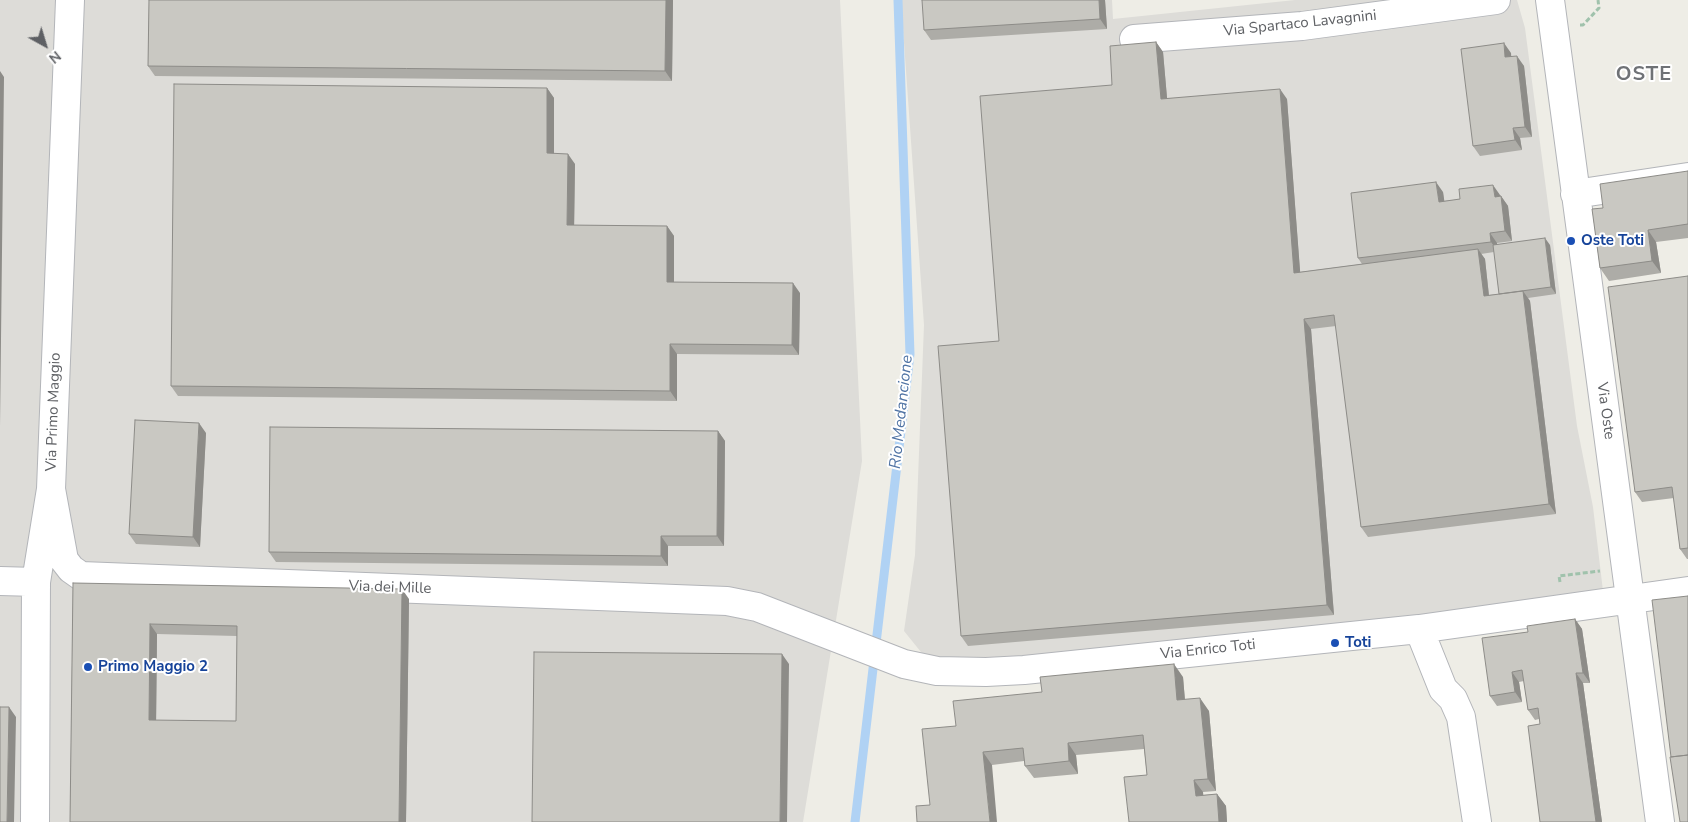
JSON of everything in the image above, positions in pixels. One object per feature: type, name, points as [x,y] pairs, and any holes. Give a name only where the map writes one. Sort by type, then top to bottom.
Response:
[{"type":"street","name":"Via Primo Maggio","points":[[35,822],[36,582],[51,488],[70,0]]},
{"type":"street","name":"Via Spartaco Lavagnini","points":[[1134,39],[1302,26],[1496,0]]},
{"type":"street","name":"Via Oste","points":[[1550,0],[1660,822]]},
{"type":"street","points":[[1575,194],[1688,177]]},
{"type":"street","name":"Via dei Mille","points":[[51,488],[64,560],[71,569],[81,576],[727,601],[757,607],[792,620]]},
{"type":"street","points":[[0,581],[36,582]]},
{"type":"street","name":"Via Enrico Toti","points":[[792,620],[904,664],[937,671],[986,672],[1419,629],[1688,591]]},
{"type":"street","points":[[1419,629],[1443,689],[1453,700],[1461,717],[1477,822]]},
{"type":"shaded area","points":[[0,0],[840,0],[862,461],[803,822],[0,822]]},
{"type":"shaded area","points":[[901,0],[1112,0],[1113,19],[1295,0],[1517,0],[1525,28],[1577,426],[1593,507],[1603,591],[1300,633],[973,664],[925,657],[904,631],[915,555],[924,325]]},
{"type":"building","points":[[149,0],[666,0],[665,71],[148,66]]},
{"type":"building","points":[[922,0],[1099,0],[1100,19],[924,30]]},
{"type":"building","points":[[1156,42],[1161,99],[1280,89],[1294,273],[1478,249],[1484,296],[1523,291],[1549,504],[1361,527],[1334,315],[1304,319],[1327,605],[961,636],[938,346],[999,341],[980,96],[1112,85],[1110,46]]},
{"type":"building","points":[[1504,43],[1505,57],[1517,56],[1525,127],[1513,128],[1515,140],[1473,146],[1461,49]]},
{"type":"building","points":[[174,84],[547,88],[547,153],[568,154],[567,225],[667,226],[667,282],[793,283],[792,345],[670,344],[670,391],[171,386]]},
{"type":"building","points":[[1688,171],[1688,224],[1648,230],[1652,261],[1600,268],[1592,209],[1603,208],[1600,184]]},
{"type":"building","points":[[1436,182],[1439,202],[1460,199],[1459,189],[1493,185],[1495,197],[1501,196],[1505,231],[1490,233],[1491,242],[1358,258],[1351,193]]},
{"type":"building","points":[[1545,238],[1551,287],[1499,294],[1493,245]]},
{"type":"building","points":[[1688,276],[1688,548],[1680,549],[1672,487],[1635,492],[1608,287]]},
{"type":"building","points":[[135,420],[199,423],[193,537],[129,534]]},
{"type":"building","points":[[270,427],[718,431],[717,536],[661,536],[661,556],[269,552]]},
{"type":"building","points":[[73,583],[402,589],[399,822],[70,822]],"holes":[[[150,624],[237,626],[236,721],[149,720]]]},
{"type":"building","points":[[1688,596],[1688,755],[1671,757],[1652,600]]},
{"type":"building","points":[[1575,619],[1583,673],[1576,673],[1596,822],[1540,822],[1528,726],[1540,724],[1538,708],[1528,710],[1522,670],[1512,672],[1515,692],[1490,696],[1482,638],[1528,632],[1527,626]]},
{"type":"building","points":[[534,652],[782,654],[780,822],[532,822]]},
{"type":"building","points":[[1174,664],[1177,700],[1200,698],[1208,779],[1194,780],[1196,796],[1217,794],[1219,822],[1129,822],[1124,777],[1147,775],[1143,735],[1068,743],[1069,761],[1025,766],[1023,748],[983,752],[990,822],[917,822],[916,806],[930,805],[922,729],[956,726],[953,701],[1042,692],[1040,677]]},
{"type":"building","points":[[0,707],[9,707],[7,822],[0,822]]},
{"type":"building","points":[[1688,755],[1688,822],[1680,822],[1670,757]]},
{"type":"waterway","name":"Rio Medancione","points":[[855,822],[910,354],[898,0]]},
{"type":"place","name":"Oste Toti","points":[[1571,241]]},
{"type":"place","name":"Toti","points":[[1335,643]]},
{"type":"place","name":"Primo Maggio 2","points":[[88,667]]},
{"type":"district","name":"OSTE","points":[[1644,75]]}]
